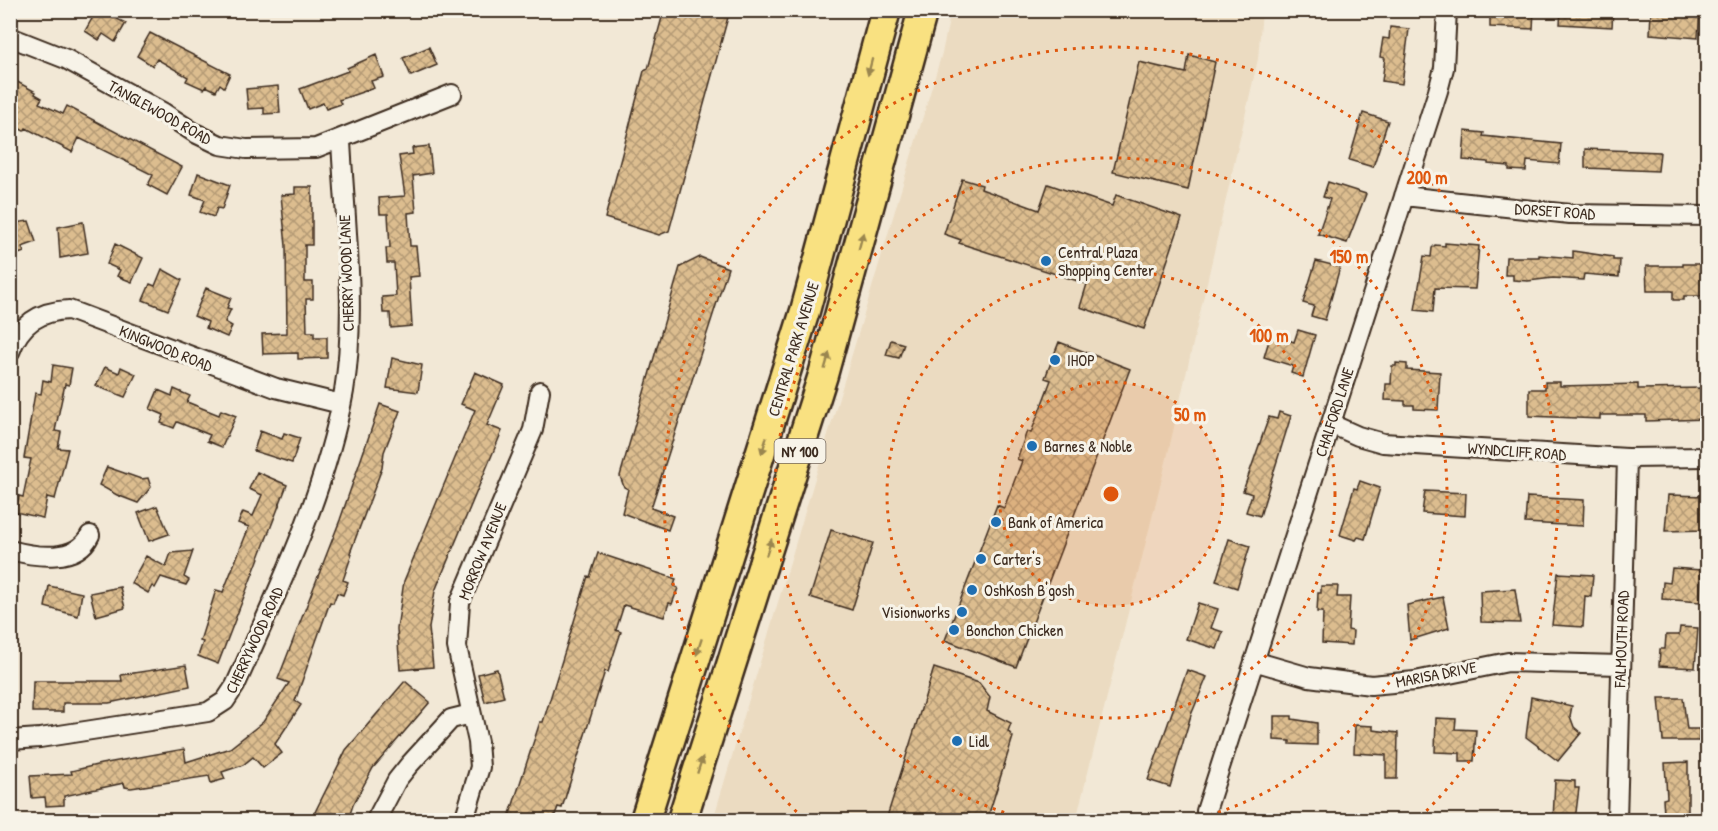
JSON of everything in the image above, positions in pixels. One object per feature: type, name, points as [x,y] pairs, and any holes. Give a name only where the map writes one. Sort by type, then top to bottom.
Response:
[{"type":"main road","name":"CENTRAL PARK AVENUE","points":[[645,820],[811,289],[886,10]]},
{"type":"main road","name":"NY 100","points":[[682,820],[752,603],[846,297],[923,10]]},
{"type":"street","name":"CHALFORD LANE","points":[[1206,811],[1438,91],[1444,68],[1448,10]]},
{"type":"street","name":"TANGLEWOOD ROAD","points":[[10,37],[66,59],[220,145],[289,150],[316,148],[341,141],[452,94]]},
{"type":"street","name":"CHERRY WOOD LANE","points":[[340,404],[348,345],[341,141]]},
{"type":"street","name":"DORSET ROAD","points":[[1404,196],[1570,214],[1707,216]]},
{"type":"street","points":[[811,289],[846,297]]},
{"type":"street","name":"KINGWOOD ROAD","points":[[10,352],[23,326],[54,310],[69,310],[266,385],[340,404]]},
{"type":"street","name":"MORROW AVENUE","points":[[464,820],[480,767],[479,749],[457,647],[460,602],[533,430],[540,391]]},
{"type":"street","name":"CHERRYWOOD ROAD","points":[[10,740],[40,738],[165,720],[208,712],[225,701],[236,686],[298,544],[323,475],[340,404]]},
{"type":"street","name":"WYNDCLIFF ROAD","points":[[1331,424],[1358,436],[1383,442],[1627,458],[1707,457]]},
{"type":"street","name":"FALMOUTH ROAD","points":[[1617,820],[1627,458]]},
{"type":"street","points":[[10,550],[45,555],[70,554],[86,544],[90,535]]},
{"type":"street","points":[[717,592],[752,603]]},
{"type":"street","name":"MARISA DRIVE","points":[[1254,661],[1309,677],[1371,685],[1414,681],[1508,662],[1620,665]]},
{"type":"street","points":[[376,820],[397,780],[409,765],[451,719],[471,714]]},
{"type":"shaded area","name":"Central Plaza Shopping Center","points":[[951,11],[1262,11],[1258,59],[1166,462],[1076,820],[713,820],[942,53]]},
{"type":"building","points":[[97,10],[126,23],[115,42],[103,34],[99,40],[85,31]]},
{"type":"building","points":[[664,10],[730,10],[669,231],[659,235],[605,218],[644,71],[648,69]]},
{"type":"building","points":[[1490,10],[1534,10],[1533,29],[1490,27]]},
{"type":"building","points":[[1561,10],[1613,10],[1612,27],[1560,24]]},
{"type":"building","points":[[1651,10],[1700,10],[1698,38],[1650,34]]},
{"type":"building","points":[[1390,27],[1409,29],[1402,84],[1382,81],[1385,58],[1380,57],[1383,38],[1389,39]]},
{"type":"building","points":[[150,33],[230,74],[224,87],[220,84],[216,91],[206,86],[204,89],[186,81],[188,77],[157,59],[153,66],[137,56]]},
{"type":"building","points":[[429,47],[437,65],[411,76],[403,58]]},
{"type":"building","points":[[376,55],[384,77],[371,81],[374,88],[339,100],[341,104],[326,109],[323,103],[308,109],[300,89],[348,71],[347,68]]},
{"type":"building","points":[[1189,55],[1215,62],[1188,190],[1113,172],[1139,62],[1186,73]]},
{"type":"building","points":[[10,78],[36,92],[35,94],[42,98],[39,103],[63,114],[67,106],[182,167],[167,195],[148,185],[153,175],[79,138],[72,152],[26,128],[24,131],[10,124],[10,116],[16,106],[10,103]]},
{"type":"building","points":[[278,86],[280,113],[264,114],[264,108],[248,109],[246,89]]},
{"type":"building","points":[[1363,113],[1388,121],[1373,167],[1349,160]]},
{"type":"building","points":[[1465,131],[1484,133],[1483,136],[1561,144],[1559,164],[1527,161],[1526,171],[1509,170],[1509,166],[1488,164],[1488,162],[1463,160]]},
{"type":"building","points":[[429,146],[432,173],[413,176],[416,212],[408,213],[410,246],[416,246],[419,276],[409,277],[412,326],[391,328],[390,313],[383,313],[382,297],[396,296],[394,263],[387,263],[386,248],[390,248],[388,214],[380,214],[379,198],[405,196],[399,156],[413,154],[412,148]]},
{"type":"building","points":[[1585,149],[1660,152],[1658,171],[1585,168]]},
{"type":"building","points":[[198,173],[230,185],[222,209],[217,208],[214,217],[200,212],[205,200],[191,195]]},
{"type":"building","points":[[962,179],[982,185],[981,189],[1039,210],[1048,184],[1112,206],[1116,195],[1182,218],[1144,329],[1080,307],[1087,284],[959,243],[961,240],[944,234]]},
{"type":"building","points":[[1328,182],[1366,194],[1347,243],[1318,234],[1330,199],[1323,197]]},
{"type":"building","points":[[295,187],[312,187],[312,245],[305,245],[305,282],[313,282],[313,299],[306,299],[307,332],[314,332],[314,337],[327,337],[327,358],[298,359],[298,353],[263,354],[262,334],[287,333],[286,246],[281,195],[295,194]]},
{"type":"building","points":[[10,218],[14,223],[29,221],[36,242],[22,247],[24,252],[10,257]]},
{"type":"building","points":[[83,222],[88,253],[60,258],[58,227]]},
{"type":"building","points":[[1445,243],[1479,246],[1475,289],[1435,288],[1433,312],[1415,310],[1424,256],[1431,257],[1432,248],[1435,245],[1445,246]]},
{"type":"building","points":[[115,244],[143,258],[132,282],[117,276],[120,270],[107,264]]},
{"type":"building","points":[[1573,251],[1620,260],[1619,277],[1584,274],[1583,280],[1553,278],[1528,281],[1513,280],[1513,275],[1505,275],[1506,257],[1539,257],[1539,255],[1573,258]]},
{"type":"building","points":[[700,257],[728,268],[651,508],[673,516],[668,530],[622,513],[628,489],[624,487],[620,476],[680,267]]},
{"type":"building","points":[[1316,261],[1340,267],[1325,320],[1311,316],[1314,306],[1303,303]]},
{"type":"building","points":[[1683,264],[1702,264],[1703,296],[1684,296],[1684,300],[1673,300],[1673,291],[1647,291],[1646,266],[1683,266]]},
{"type":"building","points":[[162,269],[182,280],[168,310],[143,300],[150,284],[155,286]]},
{"type":"building","points":[[206,288],[231,298],[227,308],[231,309],[225,322],[232,326],[227,337],[206,328],[208,322],[194,316]]},
{"type":"building","points":[[1298,330],[1315,335],[1303,377],[1291,373],[1293,366],[1264,357],[1271,334],[1294,342]]},
{"type":"building","points":[[891,340],[904,344],[899,358],[886,355]]},
{"type":"building","points":[[1059,342],[1130,369],[1016,667],[945,640],[997,505],[1004,508],[1022,461],[1017,459],[1027,431],[1031,433],[1051,380],[1045,378]]},
{"type":"building","points":[[392,358],[422,365],[418,392],[387,388]]},
{"type":"building","points":[[1396,363],[1407,364],[1407,370],[1440,372],[1438,410],[1414,409],[1414,405],[1405,405],[1405,401],[1385,400],[1386,384],[1391,384],[1392,366],[1396,366]]},
{"type":"building","points":[[53,365],[72,368],[69,385],[65,384],[55,431],[61,432],[58,448],[68,449],[55,499],[47,497],[43,518],[15,512],[19,496],[23,497],[31,459],[24,458],[35,393],[41,394],[43,380],[51,382]]},
{"type":"building","points":[[105,367],[119,373],[121,367],[136,374],[125,397],[96,386]]},
{"type":"building","points":[[475,372],[504,385],[487,425],[502,431],[435,591],[429,628],[433,667],[400,670],[397,629],[404,581],[475,410],[461,404]]},
{"type":"building","points":[[1545,382],[1560,382],[1560,386],[1638,384],[1638,389],[1705,388],[1707,389],[1707,419],[1646,421],[1646,415],[1600,415],[1600,419],[1529,416],[1529,389],[1545,389]]},
{"type":"building","points":[[174,389],[190,396],[187,402],[219,415],[221,410],[236,416],[222,447],[207,441],[210,435],[177,422],[174,428],[161,423],[164,415],[150,409],[158,390],[172,396]]},
{"type":"building","points":[[380,404],[400,411],[384,452],[382,468],[350,553],[352,554],[343,580],[348,582],[343,595],[337,593],[333,603],[330,602],[295,701],[301,705],[275,744],[282,753],[263,768],[253,757],[243,765],[222,772],[225,779],[211,783],[209,776],[131,788],[125,787],[124,783],[64,796],[64,805],[46,806],[45,797],[32,798],[30,776],[72,774],[71,771],[101,764],[184,749],[186,762],[230,748],[263,722],[289,683],[278,679],[340,520]]},
{"type":"building","points":[[1279,412],[1291,416],[1260,516],[1246,512],[1252,494],[1243,491],[1269,417],[1277,419]]},
{"type":"building","points":[[260,431],[282,439],[284,433],[300,438],[292,463],[254,451]]},
{"type":"building","points":[[107,467],[141,479],[148,478],[151,487],[138,503],[117,495],[99,485]]},
{"type":"building","points":[[257,472],[287,485],[218,664],[198,656],[203,642],[200,641],[216,590],[223,592],[249,527],[238,523],[243,512],[253,516],[262,495],[249,489]]},
{"type":"building","points":[[1360,481],[1380,488],[1365,539],[1358,537],[1356,540],[1340,535],[1354,488],[1357,489]]},
{"type":"building","points":[[1425,491],[1466,493],[1465,516],[1422,513]]},
{"type":"building","points":[[1668,495],[1707,496],[1707,530],[1665,531]]},
{"type":"building","points":[[1527,497],[1584,500],[1583,526],[1525,523]]},
{"type":"building","points":[[157,506],[169,534],[149,541],[138,513]]},
{"type":"building","points":[[831,530],[873,543],[852,610],[810,597]]},
{"type":"building","points":[[1229,539],[1250,546],[1237,588],[1216,581]]},
{"type":"building","points":[[193,551],[184,577],[189,580],[186,585],[161,577],[155,588],[152,586],[148,593],[131,583],[146,556],[166,567],[171,553]]},
{"type":"building","points":[[598,553],[676,579],[674,586],[678,588],[664,617],[624,605],[616,630],[621,632],[608,672],[605,671],[562,808],[558,807],[553,820],[508,820],[540,722],[543,722],[588,576],[590,577]]},
{"type":"building","points":[[1672,568],[1701,570],[1700,602],[1662,599],[1663,582],[1670,583]]},
{"type":"building","points":[[1558,573],[1593,575],[1591,597],[1585,596],[1583,627],[1552,625]]},
{"type":"building","points":[[49,586],[82,593],[78,616],[45,607]]},
{"type":"building","points":[[1321,586],[1338,586],[1337,597],[1350,597],[1348,630],[1353,631],[1352,645],[1322,643],[1323,612],[1317,612],[1318,593],[1321,593]]},
{"type":"building","points":[[120,587],[125,608],[96,616],[90,593]]},
{"type":"building","points":[[1515,589],[1520,623],[1481,622],[1480,591]]},
{"type":"building","points":[[1443,597],[1449,628],[1410,640],[1407,605]]},
{"type":"building","points":[[1198,603],[1218,609],[1211,628],[1223,632],[1217,649],[1186,639]]},
{"type":"building","points":[[1680,627],[1698,628],[1695,668],[1659,666],[1660,649],[1665,649],[1666,635],[1679,635]]},
{"type":"building","points":[[186,665],[190,686],[109,703],[63,703],[63,712],[32,712],[33,681],[122,681],[121,675]]},
{"type":"building","points":[[934,668],[979,683],[990,697],[987,711],[1011,723],[1008,731],[1013,737],[987,820],[886,820]]},
{"type":"building","points":[[497,669],[504,697],[485,702],[478,674]]},
{"type":"building","points":[[1187,670],[1207,677],[1191,715],[1170,787],[1148,780]]},
{"type":"building","points":[[405,681],[430,702],[373,768],[353,805],[348,820],[311,820],[346,750]]},
{"type":"building","points":[[1531,697],[1572,706],[1570,716],[1574,727],[1581,733],[1558,761],[1526,737]]},
{"type":"building","points":[[1659,698],[1683,698],[1687,729],[1699,729],[1699,741],[1663,741]]},
{"type":"building","points":[[1274,716],[1292,716],[1292,719],[1317,723],[1317,745],[1290,744],[1290,741],[1274,740]]},
{"type":"building","points":[[1436,718],[1456,719],[1455,729],[1476,730],[1474,761],[1460,761],[1460,753],[1435,752]]},
{"type":"building","points":[[1355,725],[1373,726],[1373,730],[1398,733],[1397,779],[1386,779],[1386,755],[1354,753]]},
{"type":"building","points":[[1688,762],[1688,813],[1664,814],[1663,799],[1667,798],[1665,763]]},
{"type":"building","points":[[1555,780],[1575,781],[1575,788],[1579,788],[1575,820],[1553,820]]},
{"type":"place","name":"Central Plaza Shopping Center","points":[[1046,261]]},
{"type":"place","name":"IHOP","points":[[1055,360]]},
{"type":"place","name":"Barnes & Noble","points":[[1032,446]]},
{"type":"place","name":"Bank of America","points":[[996,522]]},
{"type":"place","name":"Carter's","points":[[981,559]]},
{"type":"place","name":"OshKosh B'gosh","points":[[972,590]]},
{"type":"place","name":"Visionworks","points":[[962,612]]},
{"type":"place","name":"Bonchon Chicken","points":[[954,630]]},
{"type":"place","name":"Lidl","points":[[957,741]]}]
